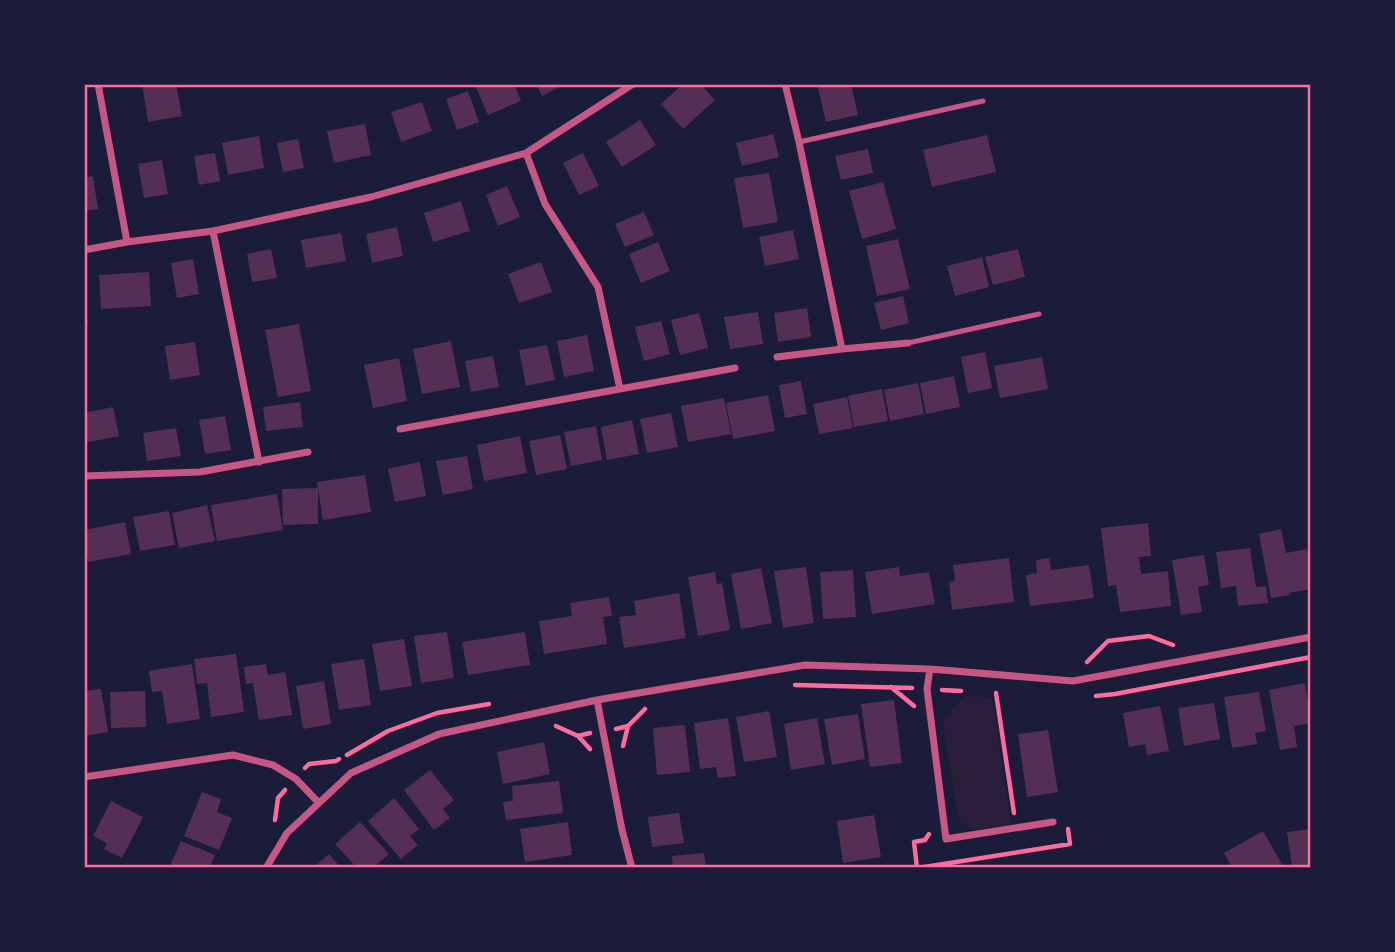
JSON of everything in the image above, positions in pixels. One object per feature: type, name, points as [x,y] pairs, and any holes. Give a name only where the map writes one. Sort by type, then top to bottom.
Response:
[{"type":"street","points":[[98,84],[127,242]]},
{"type":"street","points":[[84,250],[213,231],[371,197],[526,153],[633,84]]},
{"type":"street","points":[[785,84],[842,349]]},
{"type":"street","points":[[526,153],[545,204],[598,287],[620,388]]},
{"type":"street","points":[[213,231],[259,462]]},
{"type":"street","points":[[777,357],[908,343]]},
{"type":"street","points":[[400,429],[735,368]]},
{"type":"street","points":[[84,476],[200,472],[308,452]]},
{"type":"street","points":[[266,868],[287,833],[351,773],[439,733],[597,700],[805,665],[930,669],[1073,681],[1311,636]]},
{"type":"street","points":[[930,669],[927,689],[946,839],[1054,822]]},
{"type":"street","points":[[597,700],[632,868]]},
{"type":"street","points":[[84,777],[233,755],[272,765],[296,779],[318,802]]},
{"type":"lane","points":[[799,142],[983,101]]},
{"type":"lane","points":[[908,343],[1040,314]]},
{"type":"path","points":[[1090,697],[1311,657]]},
{"type":"path","points":[[791,685],[972,691]]},
{"type":"path","points":[[984,692],[1007,694]]},
{"type":"path","points":[[555,726],[578,736],[628,726],[644,709],[658,707]]},
{"type":"shaded area","points":[[964,696],[992,697],[1011,825],[973,830],[959,821],[943,724]]},
{"type":"building","points":[[142,84],[176,84],[182,116],[148,122]]},
{"type":"building","points":[[514,84],[521,101],[488,115],[475,85]]},
{"type":"building","points":[[536,84],[560,84],[561,86],[542,96]]},
{"type":"building","points":[[683,84],[700,84],[715,100],[683,129],[661,104]]},
{"type":"building","points":[[817,84],[851,84],[858,115],[826,122]]},
{"type":"building","points":[[468,91],[479,122],[457,130],[446,99]]},
{"type":"building","points":[[422,102],[432,131],[401,142],[391,112]]},
{"type":"building","points":[[640,120],[656,145],[622,167],[606,142]]},
{"type":"building","points":[[365,124],[371,155],[334,163],[327,131]]},
{"type":"building","points":[[773,134],[779,157],[742,166],[736,143]]},
{"type":"building","points":[[987,135],[996,172],[932,187],[923,150]]},
{"type":"building","points":[[259,136],[264,168],[228,175],[222,143]]},
{"type":"building","points":[[298,139],[304,168],[283,172],[277,143]]},
{"type":"building","points":[[868,149],[873,173],[841,180],[835,156]]},
{"type":"building","points":[[215,153],[220,181],[199,185],[194,156]]},
{"type":"building","points":[[583,153],[599,186],[579,195],[563,163]]},
{"type":"building","points":[[162,160],[168,194],[144,198],[138,164]]},
{"type":"building","points":[[769,173],[778,222],[743,228],[734,178]]},
{"type":"building","points":[[93,176],[98,209],[84,211],[84,178]]},
{"type":"building","points":[[883,182],[896,229],[862,239],[849,191]]},
{"type":"building","points":[[507,186],[520,217],[498,226],[486,195]]},
{"type":"building","points":[[461,201],[470,231],[433,242],[424,213]]},
{"type":"building","points":[[644,212],[654,235],[625,247],[615,224]]},
{"type":"building","points":[[397,227],[403,256],[372,263],[366,234]]},
{"type":"building","points":[[793,230],[799,259],[765,266],[759,237]]},
{"type":"building","points":[[341,233],[346,261],[306,268],[301,240]]},
{"type":"building","points":[[898,239],[910,289],[877,296],[866,246]]},
{"type":"building","points":[[658,242],[670,271],[641,283],[629,254]]},
{"type":"building","points":[[271,249],[277,278],[252,282],[247,254]]},
{"type":"building","points":[[1018,249],[1025,277],[993,285],[985,257]]},
{"type":"building","points":[[982,257],[989,287],[955,296],[947,266]]},
{"type":"building","points":[[193,259],[199,294],[177,298],[171,263]]},
{"type":"building","points":[[541,262],[552,292],[519,303],[508,274]]},
{"type":"building","points":[[149,272],[151,306],[101,309],[99,275]]},
{"type":"building","points":[[903,296],[909,323],[881,330],[874,303]]},
{"type":"building","points":[[86,305],[88,325],[84,325]]},
{"type":"building","points":[[807,308],[811,337],[778,342],[774,313]]},
{"type":"building","points":[[758,312],[763,344],[730,349],[724,317]]},
{"type":"building","points":[[699,313],[708,348],[680,355],[671,320]]},
{"type":"building","points":[[661,321],[670,354],[644,361],[635,327]]},
{"type":"building","points":[[299,324],[311,391],[278,397],[265,330]]},
{"type":"building","points":[[587,335],[594,371],[564,377],[557,341]]},
{"type":"building","points":[[451,341],[460,387],[422,394],[413,349]]},
{"type":"building","points":[[195,342],[200,375],[170,380],[165,346]]},
{"type":"building","points":[[547,345],[555,380],[526,386],[519,350]]},
{"type":"building","points":[[985,352],[992,388],[968,393],[961,357]]},
{"type":"building","points":[[493,356],[499,387],[471,392],[465,361]]},
{"type":"building","points":[[1042,357],[1048,389],[1000,398],[994,366]]},
{"type":"building","points":[[399,358],[407,401],[373,408],[364,365]]},
{"type":"building","points":[[954,376],[960,407],[926,414],[920,383]]},
{"type":"building","points":[[801,381],[807,414],[785,418],[779,385]]},
{"type":"building","points":[[918,383],[924,414],[890,421],[884,390]]},
{"type":"building","points":[[882,389],[888,421],[854,427],[848,396]]},
{"type":"building","points":[[768,395],[775,431],[733,439],[726,403]]},
{"type":"building","points":[[847,397],[853,428],[819,434],[813,404]]},
{"type":"building","points":[[724,398],[731,434],[688,442],[681,406]]},
{"type":"building","points":[[300,402],[303,427],[266,431],[263,407]]},
{"type":"building","points":[[113,407],[119,436],[84,443],[84,413]]},
{"type":"building","points":[[671,413],[678,447],[647,453],[640,419]]},
{"type":"building","points":[[225,416],[231,450],[205,454],[199,420]]},
{"type":"building","points":[[632,420],[639,454],[607,460],[601,427]]},
{"type":"building","points":[[596,426],[602,460],[571,466],[564,432]]},
{"type":"building","points":[[176,428],[181,456],[147,461],[143,433]]},
{"type":"building","points":[[560,435],[567,469],[536,475],[529,441]]},
{"type":"building","points":[[520,436],[527,473],[484,481],[477,445]]},
{"type":"building","points":[[467,456],[473,489],[443,495],[436,461]]},
{"type":"building","points":[[420,462],[426,496],[395,502],[388,469]]},
{"type":"building","points":[[365,475],[371,512],[323,520],[317,482]]},
{"type":"building","points":[[318,488],[318,524],[283,525],[282,489]]},
{"type":"building","points":[[277,494],[283,530],[217,541],[211,505]]},
{"type":"building","points":[[207,505],[215,541],[179,548],[172,513]]},
{"type":"building","points":[[169,511],[175,545],[140,551],[133,517]]},
{"type":"building","points":[[125,522],[131,554],[88,562],[84,530]]},
{"type":"building","points":[[1148,523],[1151,556],[1139,557],[1141,574],[1168,571],[1171,606],[1120,612],[1116,585],[1108,586],[1101,528]]},
{"type":"building","points":[[1281,529],[1286,553],[1307,549],[1311,589],[1271,598],[1259,534]]},
{"type":"building","points":[[1250,548],[1256,587],[1266,586],[1268,603],[1238,606],[1236,586],[1221,588],[1216,552]]},
{"type":"building","points":[[1204,555],[1209,585],[1198,587],[1202,612],[1181,615],[1172,560]]},
{"type":"building","points":[[1009,558],[1014,602],[952,610],[949,582],[955,581],[953,565]]},
{"type":"building","points":[[1049,558],[1051,570],[1089,565],[1094,598],[1030,606],[1026,575],[1037,573],[1036,560]]},
{"type":"building","points":[[806,567],[814,623],[783,628],[774,571]]},
{"type":"building","points":[[899,567],[900,576],[929,572],[935,604],[872,614],[865,572]]},
{"type":"building","points":[[761,568],[772,623],[741,629],[731,574]]},
{"type":"building","points":[[853,570],[856,617],[823,619],[820,572]]},
{"type":"building","points":[[715,572],[717,584],[722,583],[730,630],[698,636],[688,577]]},
{"type":"building","points":[[679,593],[686,638],[624,648],[619,617],[636,615],[634,601]]},
{"type":"building","points":[[609,597],[612,616],[603,617],[607,644],[544,654],[539,621],[572,616],[570,603]]},
{"type":"building","points":[[447,632],[454,678],[421,683],[414,636]]},
{"type":"building","points":[[525,632],[530,665],[468,675],[462,642]]},
{"type":"building","points":[[404,639],[412,686],[380,691],[372,644]]},
{"type":"building","points":[[236,654],[244,712],[211,717],[207,683],[197,684],[194,659]]},
{"type":"building","points":[[364,659],[371,705],[339,710],[331,664]]},
{"type":"building","points":[[192,664],[200,719],[167,724],[162,691],[152,692],[149,671]]},
{"type":"building","points":[[266,664],[268,675],[285,672],[292,715],[259,720],[253,683],[246,684],[244,667]]},
{"type":"building","points":[[324,681],[331,724],[303,729],[296,686]]},
{"type":"building","points":[[1305,683],[1311,723],[1294,726],[1297,747],[1280,750],[1269,690]]},
{"type":"building","points":[[101,689],[108,732],[84,736],[84,691]]},
{"type":"building","points":[[145,691],[146,727],[111,728],[110,692]]},
{"type":"building","points":[[1259,692],[1266,731],[1255,733],[1257,744],[1232,748],[1224,697]]},
{"type":"building","points":[[894,700],[902,763],[870,767],[861,704]]},
{"type":"building","points":[[1214,703],[1220,739],[1184,746],[1178,708]]},
{"type":"building","points":[[1160,706],[1169,751],[1147,755],[1145,744],[1129,747],[1123,713]]},
{"type":"building","points":[[769,711],[777,757],[744,762],[736,717]]},
{"type":"building","points":[[858,714],[865,759],[832,765],[824,719]]},
{"type":"building","points":[[728,718],[736,776],[718,778],[716,767],[700,769],[694,723]]},
{"type":"building","points":[[817,718],[825,764],[791,770],[784,724]]},
{"type":"building","points":[[685,725],[690,772],[657,775],[653,728]]},
{"type":"building","points":[[1048,730],[1058,792],[1027,797],[1018,734]]},
{"type":"building","points":[[544,742],[550,774],[503,784],[497,752]]},
{"type":"building","points":[[430,770],[454,800],[443,809],[450,818],[434,830],[404,790]]},
{"type":"building","points":[[559,781],[563,813],[506,820],[503,802],[513,801],[512,786]]},
{"type":"building","points":[[202,792],[221,799],[217,812],[232,818],[219,850],[184,836]]},
{"type":"building","points":[[394,798],[419,829],[410,836],[418,845],[401,859],[368,821]]},
{"type":"building","points":[[111,801],[143,817],[122,858],[104,849],[107,843],[93,836]]},
{"type":"building","points":[[679,813],[684,843],[652,847],[648,817]]},
{"type":"building","points":[[874,815],[881,857],[843,863],[837,821]]},
{"type":"building","points":[[360,822],[389,854],[373,868],[357,868],[335,844]]},
{"type":"building","points":[[568,822],[572,855],[525,862],[520,829]]},
{"type":"building","points":[[1311,829],[1311,868],[1292,868],[1287,832]]},
{"type":"building","points":[[1263,831],[1284,868],[1232,868],[1224,853]]},
{"type":"building","points":[[181,841],[215,855],[209,868],[169,868]]},
{"type":"building","points":[[704,853],[706,868],[673,868],[672,856]]},
{"type":"building","points":[[329,854],[341,868],[313,868]]}]
